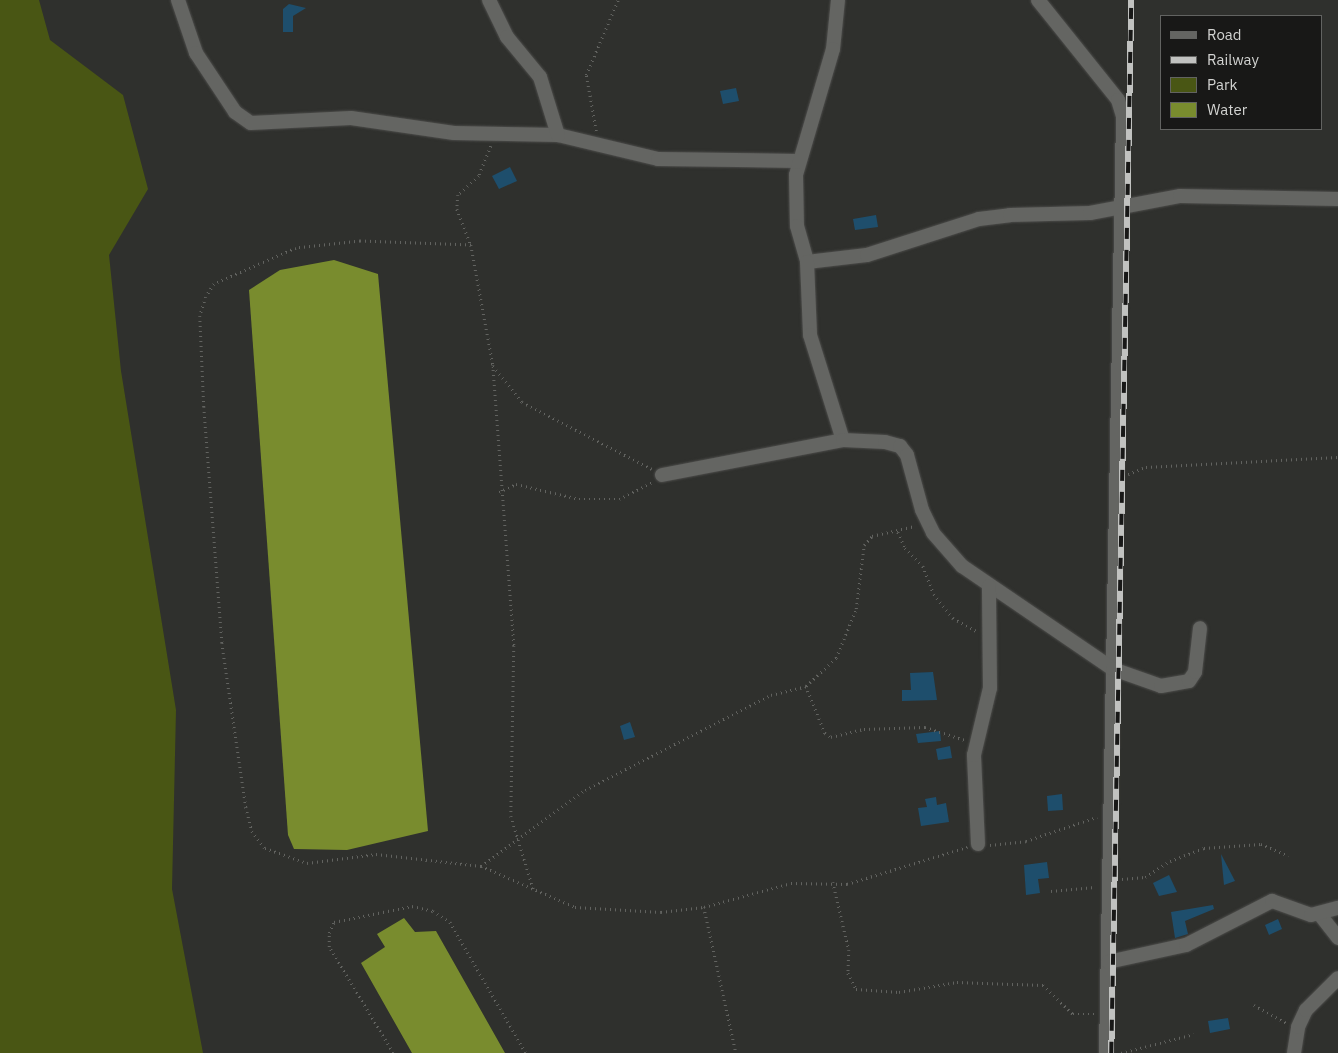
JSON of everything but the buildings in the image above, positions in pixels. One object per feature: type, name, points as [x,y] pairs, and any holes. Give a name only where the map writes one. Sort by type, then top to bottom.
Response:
[{"type":"street","points":[[178,0],[196,52],[235,112],[252,124],[351,118],[493,135],[558,135],[658,159],[798,161]]},
{"type":"street","points":[[489,0],[508,38],[540,77],[558,135]]},
{"type":"street","points":[[838,0],[831,58],[798,161],[797,226],[807,262],[810,335],[843,440]]},
{"type":"street","points":[[1038,0],[1118,100],[1123,116],[1124,206],[1106,1053]]},
{"type":"street","points":[[807,262],[894,249],[979,219],[1090,213],[1180,196],[1338,199]]},
{"type":"street","points":[[662,475],[843,440],[900,446],[907,455],[927,520],[962,566],[989,586],[1072,636],[1113,669],[1161,686],[1189,681],[1195,672],[1200,628]]},
{"type":"street","points":[[978,844],[975,745],[990,688],[986,636],[989,586]]},
{"type":"street","points":[[1108,962],[1186,945],[1272,902],[1321,916],[1338,938]]},
{"type":"street","points":[[1321,916],[1338,908]]},
{"type":"street","points":[[1294,1053],[1298,1026],[1315,998],[1338,978]]},
{"type":"path","points":[[598,145],[586,75],[618,0]]},
{"type":"path","points":[[493,135],[479,176],[458,196],[456,209],[471,245],[492,365],[499,492],[514,646],[511,816],[534,892]]},
{"type":"path","points":[[471,245],[360,241],[296,248],[214,284],[200,316],[222,643],[252,831],[265,848],[307,863],[376,854],[481,866],[534,892],[594,910],[661,912],[704,907],[791,883],[833,882],[849,950],[848,973],[856,989],[871,993],[957,982],[1011,982],[1051,989],[1072,1014],[1106,1012]]},
{"type":"path","points":[[492,365],[522,402],[662,475]]},
{"type":"path","points":[[1117,477],[1146,467],[1338,457]]},
{"type":"path","points":[[499,492],[516,484],[579,500],[619,499],[662,475]]},
{"type":"path","points":[[481,866],[518,836],[585,790],[771,695],[806,686],[836,658],[856,609],[864,545],[872,536],[898,532],[927,520]]},
{"type":"path","points":[[898,532],[953,618],[986,636]]},
{"type":"path","points":[[806,686],[825,733],[831,737],[864,729],[926,727],[942,729],[975,745]]},
{"type":"path","points":[[1051,890],[1109,880],[1145,878],[1188,852],[1245,844],[1268,846],[1289,856]]},
{"type":"path","points":[[393,1053],[329,947],[328,933],[334,922],[412,906],[433,911],[450,922],[526,1053]]},
{"type":"path","points":[[704,907],[736,1053]]},
{"type":"path","points":[[1254,1005],[1298,1026]]},
{"type":"path","points":[[1121,1053],[1194,1034]]},
{"type":"green space","points":[[0,0],[39,0],[50,40],[123,95],[148,189],[109,255],[121,371],[176,710],[172,889],[203,1053],[0,1053]]},
{"type":"water","points":[[334,260],[378,274],[428,831],[347,850],[294,849],[288,835],[249,290],[280,270]]},
{"type":"water","points":[[404,918],[415,932],[436,931],[505,1053],[412,1053],[361,963],[385,947],[377,934]]},
{"type":"railway","points":[[1111,1053],[1131,0]]}]
